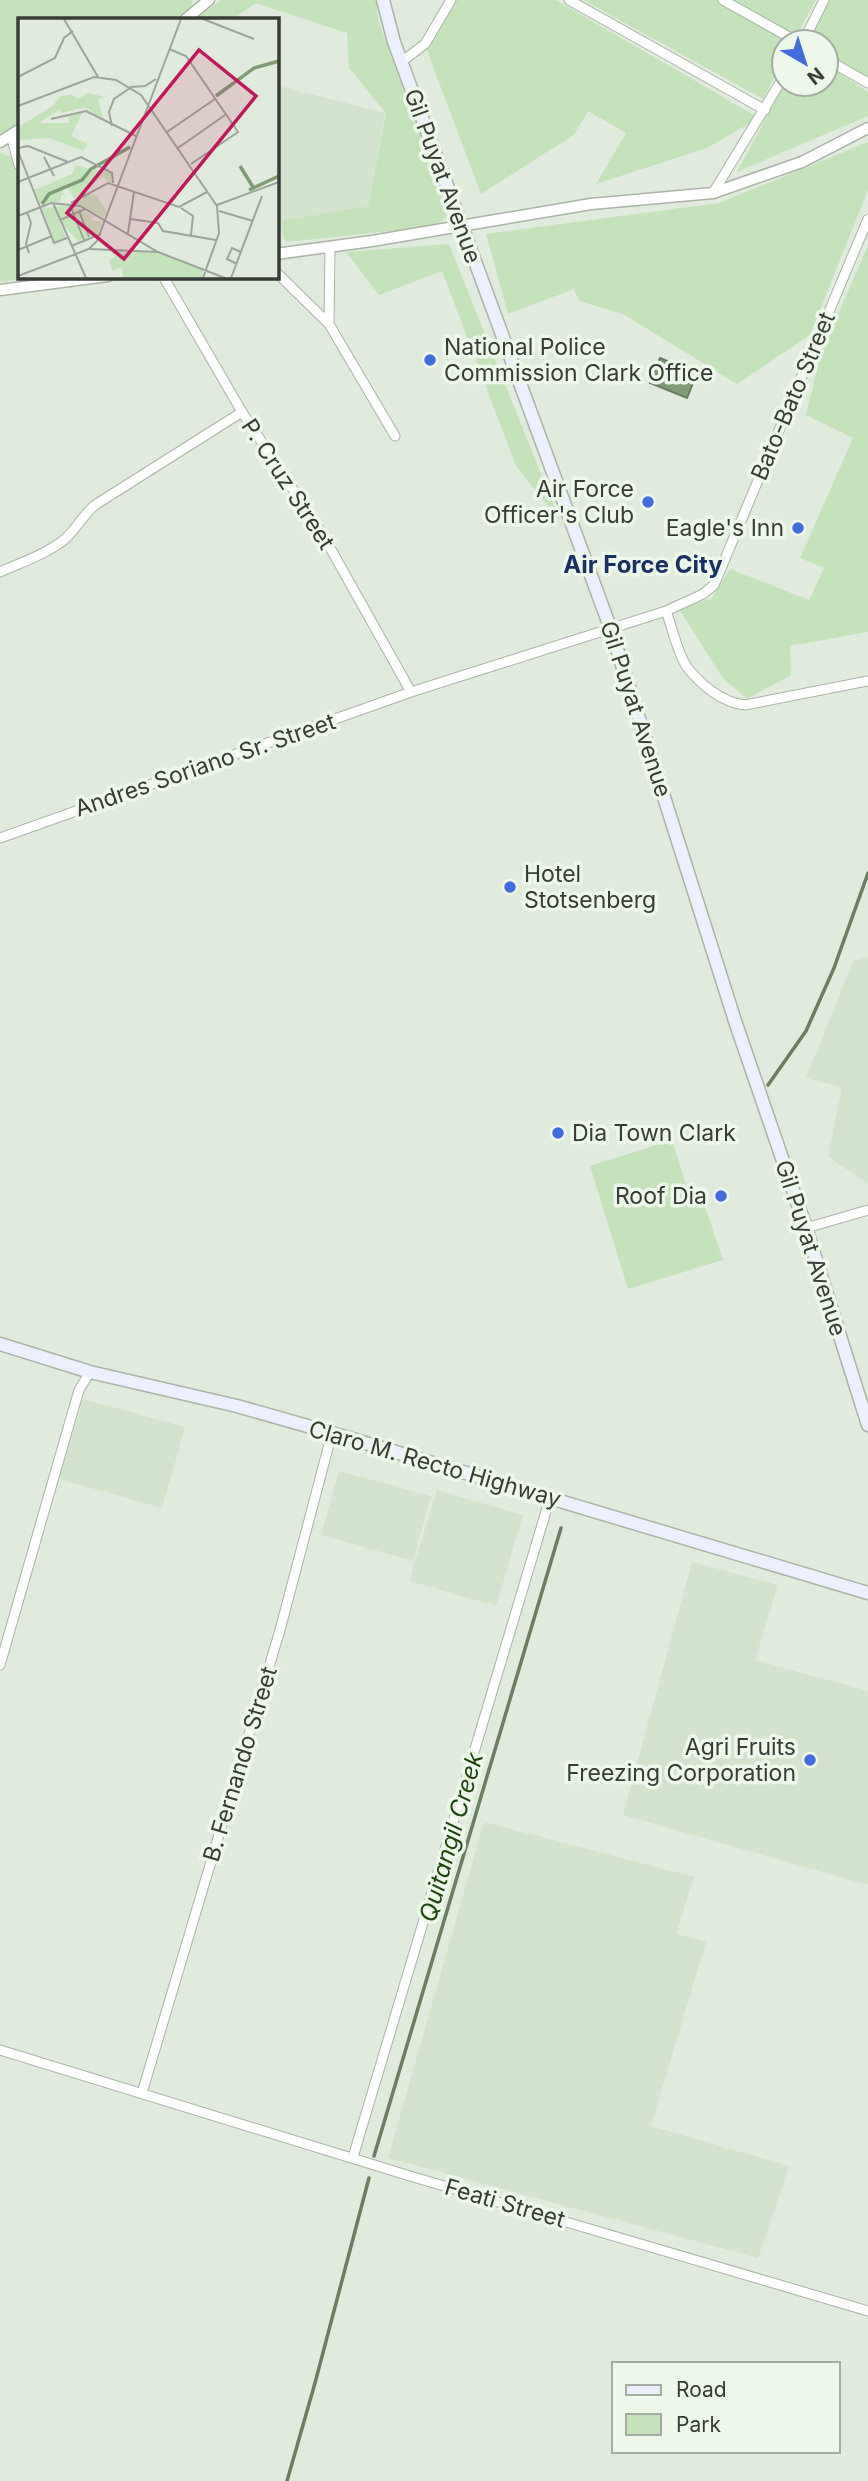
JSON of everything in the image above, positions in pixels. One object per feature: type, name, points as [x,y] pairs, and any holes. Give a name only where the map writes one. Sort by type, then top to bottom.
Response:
[{"type":"main road","name":"Gil Puyat Avenue","points":[[383,0],[401,62],[610,628],[868,1425]]},
{"type":"main road","name":"Claro M. Recto Highway","points":[[0,1344],[90,1372],[237,1406],[332,1433],[868,1593]]},
{"type":"street","points":[[187,18],[209,0]]},
{"type":"street","points":[[401,62],[425,44],[452,0]]},
{"type":"street","points":[[569,0],[765,110]]},
{"type":"street","points":[[723,0],[774,28]]},
{"type":"street","points":[[808,28],[824,0]]},
{"type":"street","points":[[840,66],[868,83]]},
{"type":"street","points":[[713,193],[772,98]]},
{"type":"street","points":[[278,254],[591,204],[713,193],[802,162],[868,128]]},
{"type":"street","points":[[0,142],[15,133],[18,157]]},
{"type":"street","name":"Bato-Bato Street","points":[[610,628],[666,611],[703,594],[714,585],[868,219]]},
{"type":"street","points":[[329,324],[330,247]]},
{"type":"street","points":[[278,274],[329,324],[395,436]]},
{"type":"street","name":"P. Cruz Street","points":[[164,278],[242,412],[324,537],[411,692]]},
{"type":"street","points":[[0,290],[62,279]]},
{"type":"street","points":[[0,572],[52,549],[66,538],[85,513],[95,505],[242,412]]},
{"type":"street","points":[[666,611],[686,666],[721,698],[737,704],[745,705],[868,681]]},
{"type":"street","name":"Andres Soriano Sr. Street","points":[[0,838],[411,692],[610,628]]},
{"type":"street","points":[[806,1228],[868,1210]]},
{"type":"street","points":[[0,1665],[79,1390],[90,1372]]},
{"type":"street","name":"B. Fernando Street","points":[[142,2093],[280,1630],[332,1433]]},
{"type":"street","points":[[353,2157],[550,1498]]},
{"type":"street","name":"Feati Street","points":[[0,2050],[868,2311]]},
{"type":"shaded area","points":[[278,86],[385,113],[368,206],[278,222]]},
{"type":"shaded area","points":[[660,358],[697,373],[687,398],[650,383]]},
{"type":"shaded area","points":[[868,957],[868,1184],[828,1157],[842,1087],[806,1078],[853,961]]},
{"type":"shaded area","points":[[83,1399],[185,1427],[162,1508],[59,1479]]},
{"type":"shaded area","points":[[339,1471],[431,1496],[413,1561],[321,1535]]},
{"type":"shaded area","points":[[437,1490],[523,1515],[496,1606],[409,1581]]},
{"type":"shaded area","points":[[692,1562],[778,1585],[755,1660],[868,1691],[868,1885],[623,1815]]},
{"type":"shaded area","points":[[484,1822],[694,1877],[676,1934],[706,1942],[651,2126],[789,2166],[758,2258],[388,2158]]},
{"type":"green space","points":[[0,0],[193,0],[191,6],[178,18],[18,18],[18,125],[0,134]]},
{"type":"green space","points":[[221,0],[376,0],[378,20],[446,207],[446,217],[435,226],[287,242],[283,238],[281,221],[368,206],[386,113],[349,68],[347,33],[258,4],[234,18],[200,16]]},
{"type":"green space","points":[[447,0],[556,0],[759,118],[707,148],[596,184],[626,133],[588,111],[574,135],[481,194],[423,40]]},
{"type":"green space","points":[[583,0],[816,0],[801,28],[770,28],[770,86],[763,99]]},
{"type":"green space","points":[[824,0],[868,0],[868,78],[840,63],[840,28],[809,28]]},
{"type":"green space","points":[[840,73],[868,92],[868,116],[737,172],[777,98],[840,98]]},
{"type":"green space","points":[[868,142],[868,190],[810,335],[737,384],[623,314],[579,301],[574,289],[508,314],[486,234],[719,203]]},
{"type":"green space","points":[[0,152],[11,157],[18,176],[18,278],[30,278],[0,282]]},
{"type":"green space","points":[[449,244],[560,521],[516,466],[442,271],[379,295],[346,252]]},
{"type":"green space","points":[[868,245],[868,632],[790,646],[791,675],[747,699],[723,678],[679,609],[712,598],[730,569],[809,600],[824,568],[800,558],[853,438],[806,415],[820,356]]},
{"type":"green space","points":[[672,1140],[689,1194],[700,1191],[723,1260],[628,1289],[590,1166]]},
{"type":"waterway","name":"Quitangil Creek","points":[[768,1085],[806,1031],[834,968],[868,873]]},
{"type":"waterway","name":"Quitangil Creek","points":[[374,2156],[561,1528]]},
{"type":"waterway","name":"Quitangil Creek","points":[[287,2481],[369,2178]]},
{"type":"place","name":"National Police Commission Clark Office","points":[[430,360]]},
{"type":"place","name":"Air Force Officer's Club","points":[[648,502]]},
{"type":"place","name":"Eagle's Inn","points":[[798,528]]},
{"type":"place","name":"Hotel Stotsenberg","points":[[510,887]]},
{"type":"place","name":"Dia Town Clark","points":[[558,1133]]},
{"type":"place","name":"Roof Dia","points":[[721,1196]]},
{"type":"place","name":"Agri Fruits Freezing Corporation","points":[[810,1760]]},
{"type":"district","name":"Air Force City","points":[[643,564]]}]
